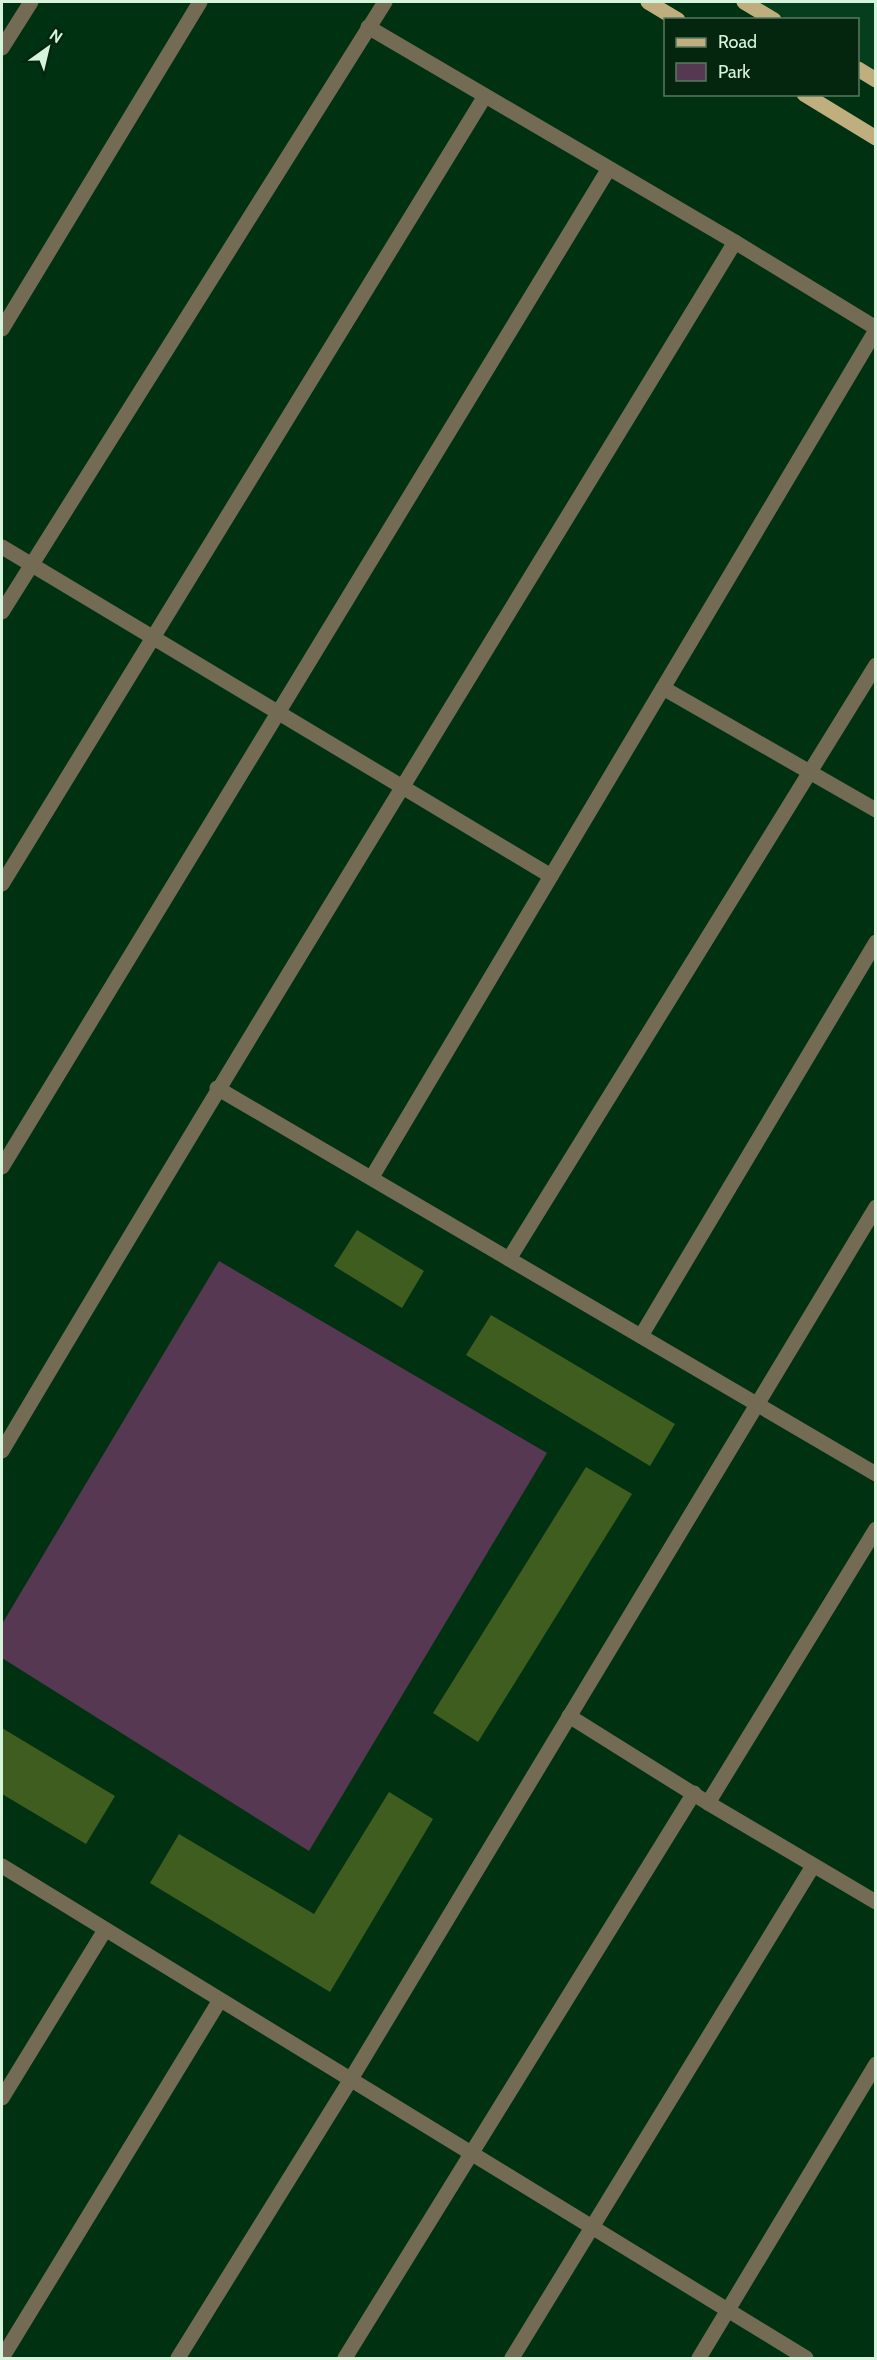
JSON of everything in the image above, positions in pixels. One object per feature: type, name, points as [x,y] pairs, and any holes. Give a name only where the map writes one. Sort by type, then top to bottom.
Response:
[{"type":"main road","points":[[648,2],[675,18]]},
{"type":"main road","points":[[744,2],[771,18]]},
{"type":"main road","points":[[859,70],[876,80]]},
{"type":"main road","points":[[807,96],[876,138]]},
{"type":"street","points":[[2,48],[31,2]]},
{"type":"street","points":[[2,328],[200,2]]},
{"type":"street","points":[[2,612],[385,2]]},
{"type":"street","points":[[369,27],[608,170],[735,242],[876,329],[372,1177]]},
{"type":"street","points":[[2,884],[485,96]]},
{"type":"street","points":[[2,1167],[608,170]]},
{"type":"street","points":[[2,1451],[217,1088],[404,787],[735,242]]},
{"type":"street","points":[[2,547],[551,876]]},
{"type":"street","points":[[509,1258],[876,664]]},
{"type":"street","points":[[663,688],[876,810]]},
{"type":"street","points":[[641,1336],[876,942]]},
{"type":"street","points":[[217,1088],[876,1474]]},
{"type":"street","points":[[178,2358],[351,2079],[876,1207]]},
{"type":"street","points":[[708,1803],[876,1529]]},
{"type":"street","points":[[569,1716],[694,1792],[708,1803],[876,1902]]},
{"type":"street","points":[[345,2358],[694,1792]]},
{"type":"street","points":[[2,1866],[806,2358]]},
{"type":"street","points":[[512,2358],[813,1866]]},
{"type":"street","points":[[2,2098],[105,1930]]},
{"type":"street","points":[[2,2358],[220,2000]]},
{"type":"street","points":[[699,2358],[876,2064]]},
{"type":"shaded area","points":[[744,2],[875,2],[875,80],[859,70],[859,18],[772,18]]},
{"type":"green space","points":[[219,1261],[547,1453],[309,1851],[2,1658],[2,1624]]},
{"type":"building","points":[[357,1230],[424,1271],[402,1308],[334,1266]]},
{"type":"building","points":[[491,1315],[675,1424],[650,1466],[466,1355]]},
{"type":"building","points":[[586,1467],[632,1494],[478,1742],[433,1713]]},
{"type":"building","points":[[2,1728],[115,1796],[86,1844],[2,1794]]},
{"type":"building","points":[[389,1792],[433,1819],[330,1992],[150,1883],[179,1834],[314,1914]]}]
